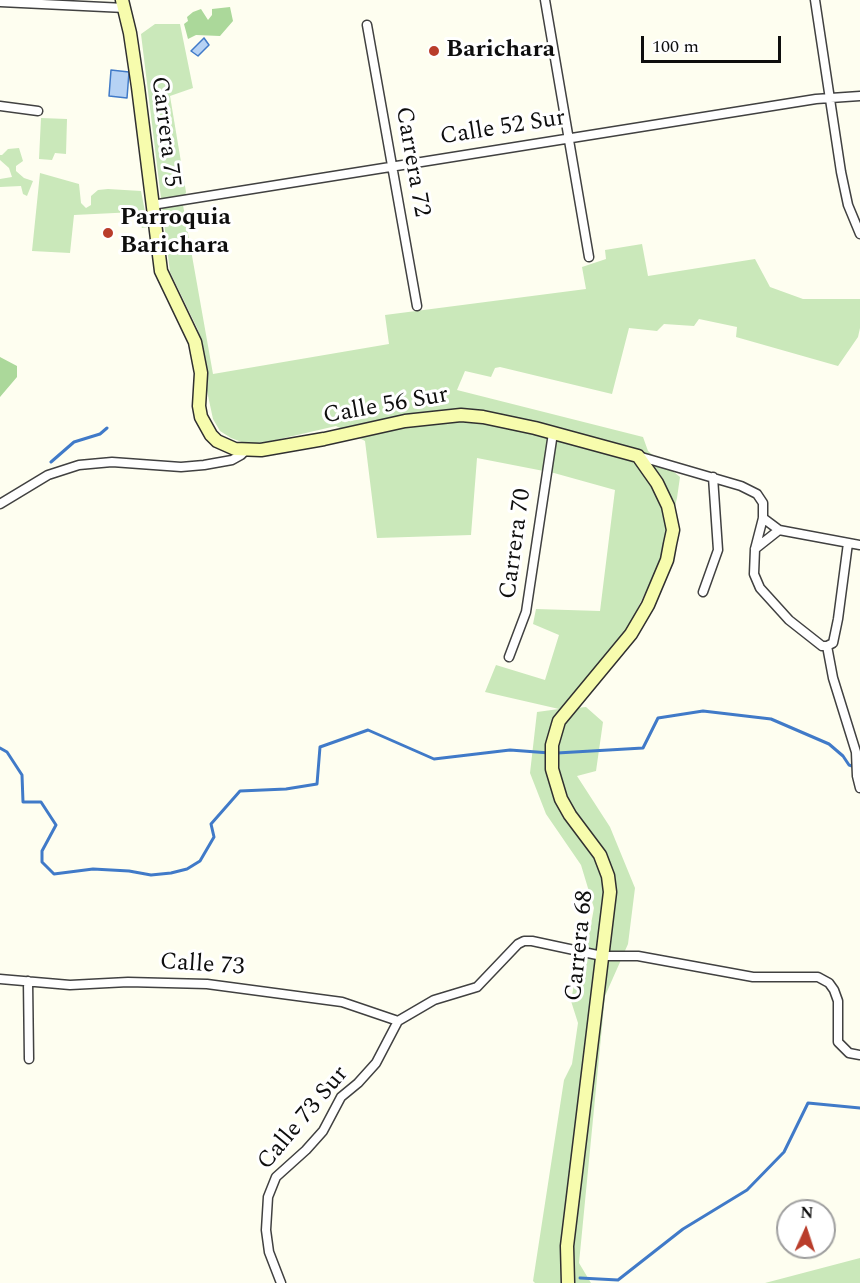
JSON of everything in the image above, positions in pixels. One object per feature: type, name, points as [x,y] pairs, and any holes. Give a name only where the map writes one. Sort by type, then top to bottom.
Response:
[{"type":"street","points":[[545,0],[589,257]]},
{"type":"street","points":[[815,0],[848,205],[860,234]]},
{"type":"street","points":[[0,2],[124,4]]},
{"type":"street","name":"Carrera 75","points":[[124,4],[138,87],[161,271],[195,342],[201,373],[199,406],[201,417],[217,441],[226,446],[246,450]]},
{"type":"street","name":"Carrera 72","points":[[367,25],[417,306]]},
{"type":"street","name":"Calle 52 Sur","points":[[152,205],[829,97],[860,96]]},
{"type":"street","points":[[0,106],[38,111]]},
{"type":"street","name":"Calle 56 Sur","points":[[0,504],[48,475],[79,465],[112,462],[181,467],[204,465],[232,460],[241,456],[246,450],[324,439],[405,421],[461,415],[483,417],[553,433],[753,490],[763,503],[764,518]]},
{"type":"street","name":"Carrera 70","points":[[509,657],[526,612],[553,433]]},
{"type":"street","name":"Carrera 68","points":[[568,1283],[567,1246],[610,900],[608,876],[600,855],[570,815],[555,781],[551,757],[559,721],[631,634],[648,605],[667,560],[673,530],[672,517],[657,483],[638,456]]},
{"type":"street","points":[[703,592],[718,550],[713,477]]},
{"type":"street","points":[[848,543],[833,643],[822,646],[789,620],[760,588],[754,574],[755,549],[764,518],[779,530],[860,545]]},
{"type":"street","points":[[755,549],[779,530]]},
{"type":"street","points":[[827,646],[833,678],[856,752],[860,788]]},
{"type":"street","points":[[398,1022],[434,1000],[477,987],[509,952],[524,940],[602,956],[638,956],[753,977],[818,976],[828,982],[838,1001],[838,1042],[849,1053],[860,1055]]},
{"type":"street","name":"Calle 73","points":[[0,979],[69,985],[128,982],[207,984],[342,1002],[398,1022]]},
{"type":"street","points":[[28,981],[29,1059]]},
{"type":"street","name":"Calle 73 Sur","points":[[281,1283],[269,1252],[266,1230],[268,1197],[276,1177],[323,1131],[340,1097],[358,1083],[376,1064],[398,1022]]},
{"type":"green space","points":[[230,7],[233,21],[220,36],[196,35],[188,39],[184,24],[193,12],[201,9],[208,20],[212,15],[212,9]]},
{"type":"green space","points":[[155,24],[180,24],[193,88],[170,96],[186,192],[183,205],[213,374],[389,344],[385,315],[586,289],[582,267],[606,259],[605,250],[642,244],[648,276],[755,259],[770,287],[803,299],[860,299],[858,337],[838,366],[736,337],[737,327],[699,319],[694,326],[664,324],[657,331],[629,328],[612,394],[500,367],[495,368],[491,377],[465,371],[457,390],[643,437],[648,451],[680,477],[662,558],[629,626],[566,709],[586,707],[603,722],[596,771],[577,776],[610,827],[635,888],[628,944],[605,996],[579,1263],[591,1283],[535,1283],[533,1281],[564,1080],[572,1064],[578,1023],[571,1001],[576,973],[584,962],[594,908],[581,865],[546,814],[530,773],[537,712],[559,709],[485,692],[496,665],[545,680],[559,635],[533,624],[536,609],[600,611],[615,490],[554,473],[477,458],[471,535],[377,538],[365,441],[336,426],[267,442],[247,444],[220,431],[213,419],[207,391],[207,371],[198,330],[170,272],[141,34]]},
{"type":"green space","points":[[41,118],[67,119],[66,154],[55,153],[52,160],[39,159]]},
{"type":"green space","points":[[19,148],[23,161],[16,166],[16,171],[24,178],[33,181],[27,196],[23,194],[21,186],[0,187],[0,179],[12,177],[9,168],[0,160],[0,155],[8,149]]},
{"type":"green space","points":[[40,173],[79,184],[81,203],[86,208],[91,205],[91,196],[98,190],[141,191],[148,227],[142,228],[135,212],[74,215],[70,253],[32,251]]},
{"type":"green space","points":[[0,357],[17,366],[17,377],[0,397]]},
{"type":"green space","points":[[860,1258],[860,1283],[765,1283]]},
{"type":"water","points":[[204,38],[209,45],[198,56],[191,51]]},
{"type":"water","points":[[111,70],[129,72],[127,98],[109,96]]},
{"type":"waterway","points":[[51,462],[74,442],[100,434],[107,428]]},
{"type":"waterway","points":[[557,753],[643,748],[658,718],[703,711],[771,719],[829,744],[843,756],[849,765],[855,767]]},
{"type":"waterway","points":[[0,748],[7,752],[22,775],[23,802],[41,802],[56,825],[42,851],[42,862],[54,874],[93,869],[151,875],[187,869],[200,861],[214,837],[211,824],[240,791],[286,789],[317,784],[320,747],[368,730],[434,759],[510,750],[550,753]]},
{"type":"waterway","points":[[580,1278],[618,1280],[683,1229],[747,1190],[784,1152],[808,1103],[860,1108]]},
{"type":"place","name":"Barichara","points":[[434,51]]},
{"type":"place","name":"Parroquia Barichara","points":[[108,233]]}]
